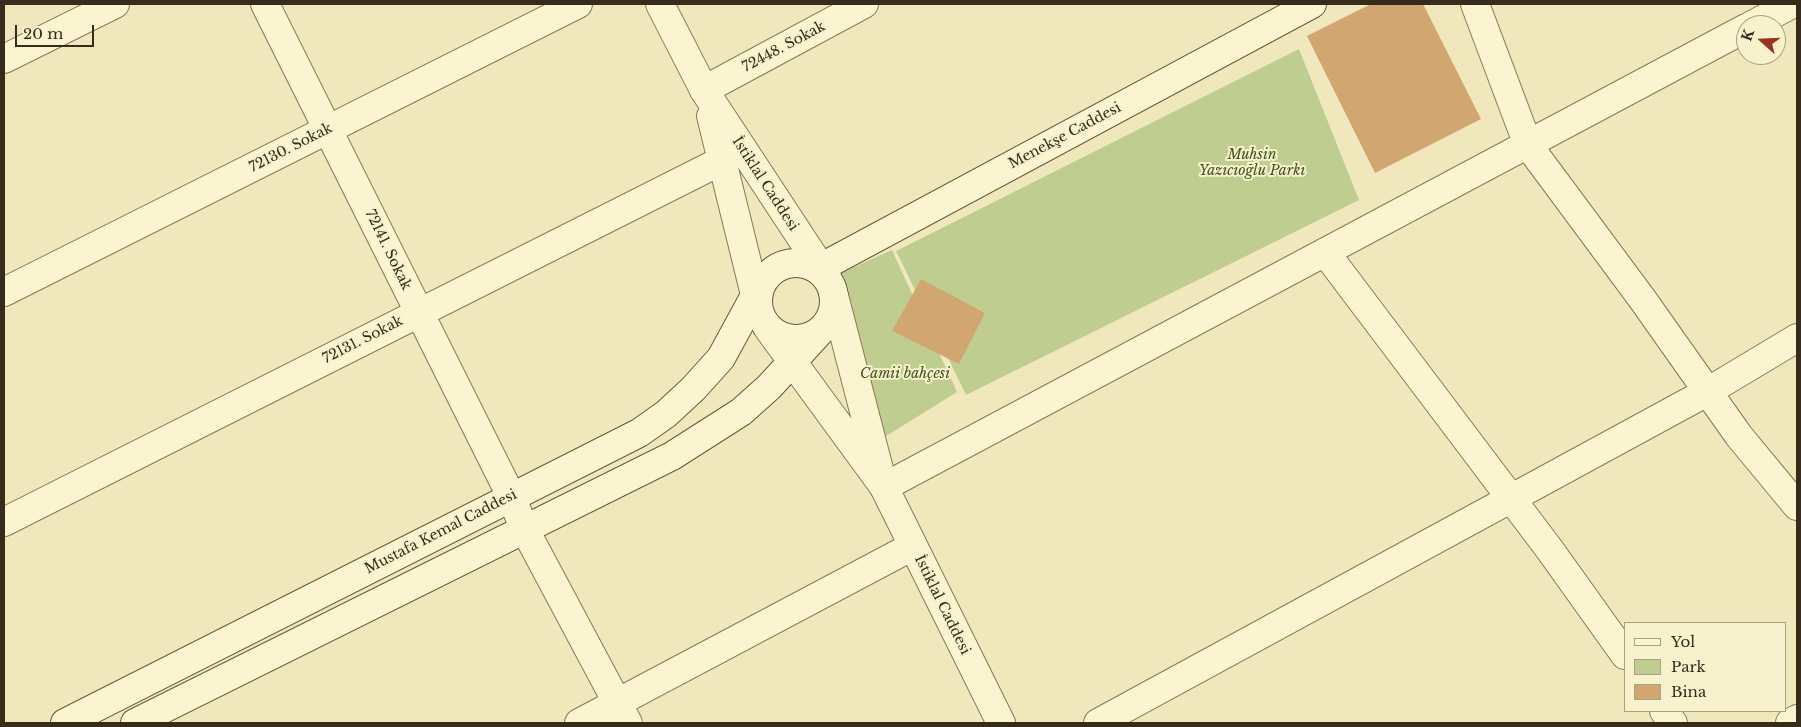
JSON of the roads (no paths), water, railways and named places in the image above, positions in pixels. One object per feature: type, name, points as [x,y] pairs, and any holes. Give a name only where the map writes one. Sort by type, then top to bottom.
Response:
[{"type":"street","points":[[4,59],[115,4]]},
{"type":"street","name":"72141. Sokak","points":[[265,4],[511,496],[524,528],[623,713]]},
{"type":"street","name":"72130. Sokak","points":[[4,292],[578,4]]},
{"type":"street","name":"İstiklal Caddesi","points":[[660,4],[704,90],[824,275],[884,487]]},
{"type":"street","name":"72448. Sokak","points":[[704,90],[864,4]]},
{"type":"street","name":"Menekşe Caddesi","points":[[824,275],[1312,4]]},
{"type":"street","points":[[1475,4],[1528,145],[1643,300],[1739,436],[1797,506]]},
{"type":"street","points":[[1771,15],[1792,4]]},
{"type":"street","points":[[884,487],[1736,33]]},
{"type":"street","name":"İstiklal Caddesi","points":[[704,90],[761,301],[793,362],[884,487],[1001,723]]},
{"type":"street","name":"72131. Sokak","points":[[4,522],[723,160]]},
{"type":"street","points":[[1325,252],[1511,499],[1624,654]]},
{"type":"street","points":[[135,723],[672,456],[710,434],[741,412],[793,362],[826,325],[832,313],[834,300],[824,275],[807,264],[795,262],[783,264],[772,270],[761,301],[778,335],[791,339],[804,338],[816,334],[826,325]]},
{"type":"street","name":"Mustafa Kemal Caddesi","points":[[65,723],[638,433],[666,414],[693,390],[721,358],[761,301]]},
{"type":"street","points":[[1098,723],[1707,392],[1797,338]]},
{"type":"street","points":[[579,723],[623,713],[913,546]]},
{"type":"street","points":[[1665,712],[1673,723]]},
{"type":"street","points":[[1790,723],[1797,719]]},
{"type":"park label","name":"Muhsin Yazıcıoğlu Parkı","points":[[1252,164]]},
{"type":"park label","name":"Camii bahçesi","points":[[905,374]]}]
